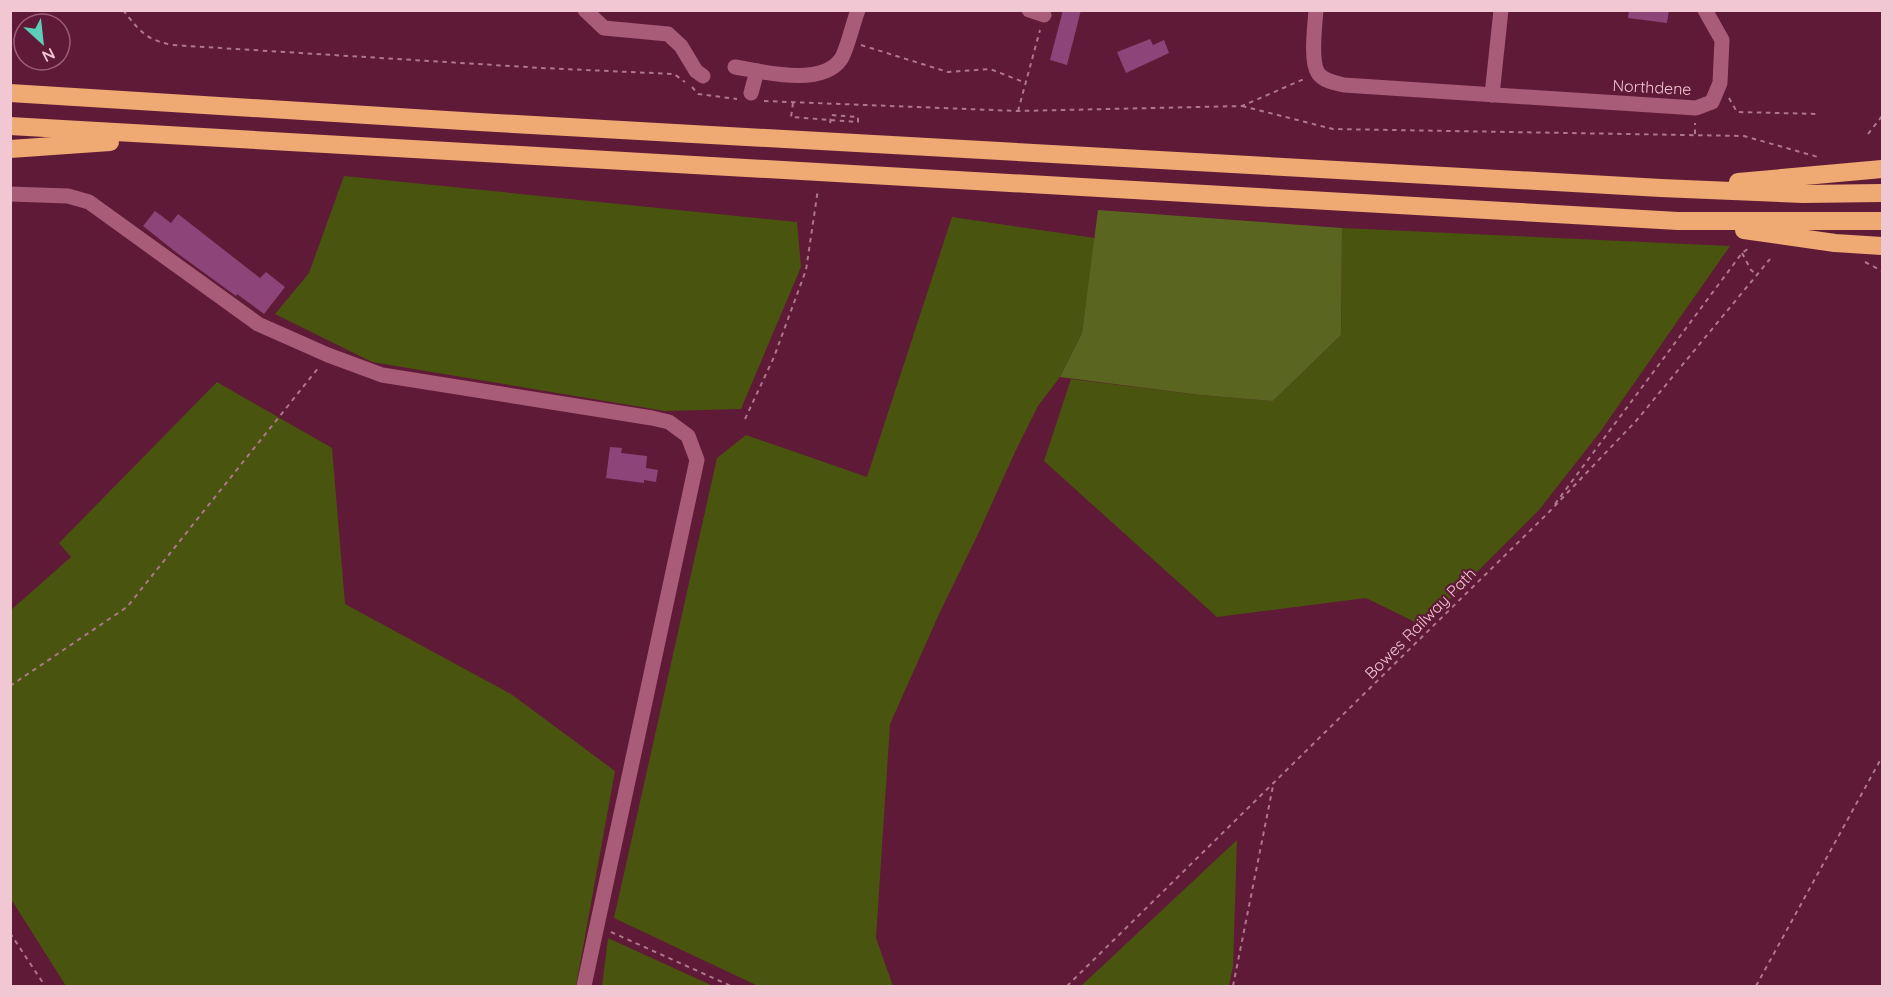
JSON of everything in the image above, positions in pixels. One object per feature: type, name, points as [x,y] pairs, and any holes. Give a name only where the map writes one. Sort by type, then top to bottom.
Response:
[{"type":"highway","points":[[10,93],[479,122],[1661,188],[1803,194],[1882,193]]},
{"type":"highway","points":[[10,126],[1678,221],[1882,221]]},
{"type":"highway","points":[[10,149],[184,137]]},
{"type":"highway","points":[[1661,188],[1882,169]]},
{"type":"highway","points":[[1678,221],[1835,243],[1882,246]]},
{"type":"street","points":[[585,10],[604,28],[668,34],[681,46],[696,71],[703,76]]},
{"type":"street","points":[[735,67],[807,77],[827,71],[842,59],[858,10]]},
{"type":"street","points":[[1316,10],[1314,61],[1318,73]]},
{"type":"street","points":[[1492,95],[1501,10]]},
{"type":"street","points":[[1705,10],[1722,39],[1720,83]]},
{"type":"street","points":[[749,98],[757,71]]},
{"type":"street","name":"Northdene","points":[[1318,73],[1326,80],[1344,86],[1696,108],[1712,102],[1720,83]]},
{"type":"street","points":[[10,194],[68,196],[89,202],[258,324],[328,355],[382,375],[652,418],[669,422],[688,436],[697,460],[584,987]]},
{"type":"path","points":[[123,10],[143,35],[172,45],[674,74],[698,94],[793,103],[1018,111],[1242,106],[1333,129],[1744,136],[1824,159]]},
{"type":"path","points":[[1018,111],[1026,83],[1036,13]]},
{"type":"path","points":[[847,41],[948,72],[990,69],[1026,83]]},
{"type":"path","points":[[1242,106],[1318,73]]},
{"type":"path","points":[[1720,83],[1737,112],[1819,114]]},
{"type":"path","points":[[793,103],[791,117],[858,122],[858,117],[831,115]]},
{"type":"path","points":[[1868,134],[1882,116]]},
{"type":"path","points":[[744,419],[774,357],[806,270],[812,217]]},
{"type":"path","points":[[1548,513],[1742,253],[1751,270],[1757,275]]},
{"type":"path","name":"Bowes Railway Path","points":[[1067,987],[1548,513],[1636,421],[1770,259]]},
{"type":"path","points":[[10,686],[127,607],[328,355]]},
{"type":"path","points":[[1756,987],[1882,757]]},
{"type":"path","points":[[1233,987],[1273,785]]},
{"type":"path","points":[[597,926],[731,987]]},
{"type":"path","points":[[10,933],[45,987]]},
{"type":"green space","points":[[344,176],[797,222],[801,267],[741,409],[665,411],[372,362],[275,314],[309,273]]},
{"type":"green space","points":[[1098,210],[1342,228],[1341,335],[1273,401],[1200,395],[1060,377],[1082,333]]},
{"type":"green space","points":[[952,217],[1095,238],[1082,333],[1060,377],[1038,406],[1015,452],[890,724],[876,938],[893,986],[758,986],[614,918],[717,458],[746,435],[867,477]]},
{"type":"green space","points":[[1342,228],[1730,246],[1600,432],[1539,510],[1423,626],[1366,598],[1217,617],[1044,461],[1071,379],[1200,395],[1273,401],[1341,335]]},
{"type":"green space","points":[[217,382],[332,448],[345,604],[511,694],[615,771],[576,986],[66,986],[11,899],[11,610],[71,557],[59,543]]},
{"type":"green space","points":[[1237,840],[1233,966],[1229,986],[1081,986]]},
{"type":"green space","points":[[608,938],[713,986],[602,986]]},
{"type":"building","points":[[1063,10],[1081,10],[1067,65],[1050,60]]},
{"type":"building","points":[[1629,10],[1669,10],[1667,23],[1628,18]]},
{"type":"building","points":[[1150,39],[1153,45],[1164,40],[1169,53],[1126,73],[1117,52]]},
{"type":"building","points":[[155,211],[171,223],[178,214],[260,278],[266,272],[285,287],[264,314],[237,294],[236,296],[143,226]]},
{"type":"building","points":[[610,447],[622,448],[621,453],[647,456],[646,468],[658,470],[656,482],[644,480],[644,483],[606,478]]}]
